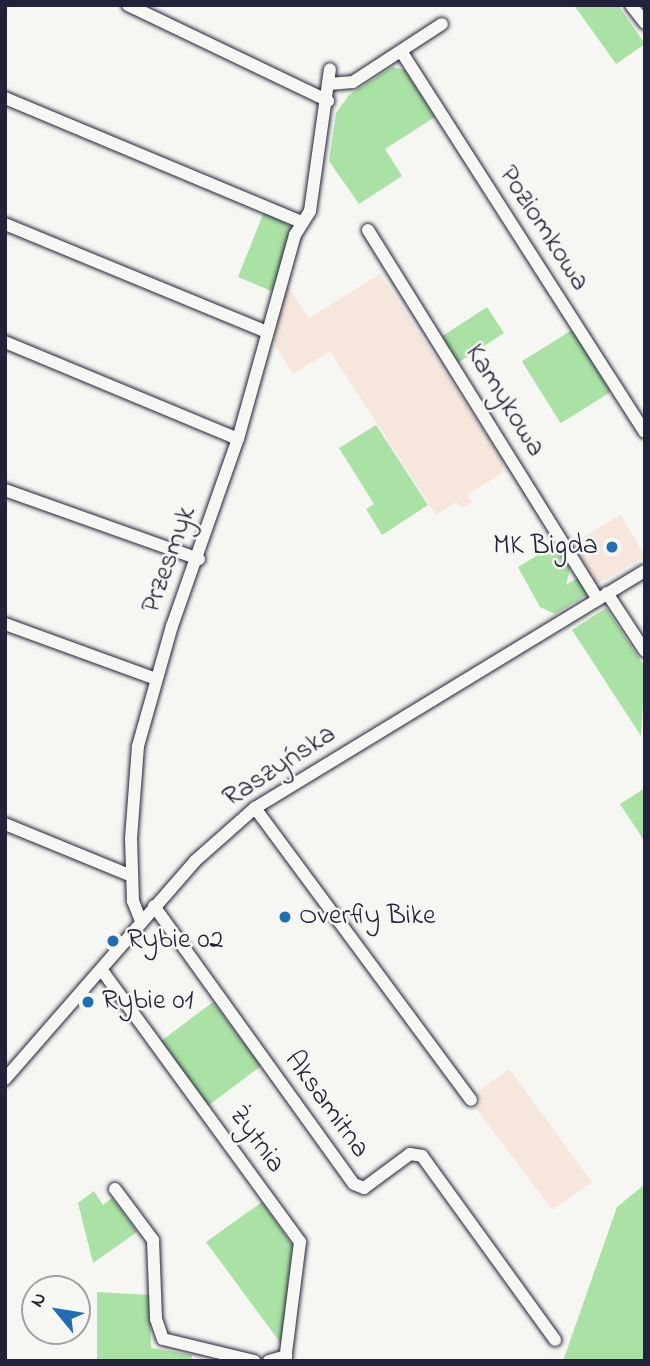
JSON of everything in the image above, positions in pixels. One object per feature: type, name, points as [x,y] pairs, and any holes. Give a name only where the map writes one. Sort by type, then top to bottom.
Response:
[{"type":"street","points":[[128,5],[328,101]]},
{"type":"street","points":[[631,5],[645,23]]},
{"type":"street","points":[[329,85],[348,84],[442,24]]},
{"type":"street","name":"Poziomkowa","points":[[401,51],[645,432]]},
{"type":"street","name":"Przesmyk","points":[[141,922],[132,876],[138,746],[156,679],[238,439],[301,222],[310,211],[328,101],[330,69]]},
{"type":"street","points":[[5,98],[301,222]]},
{"type":"street","points":[[5,224],[267,332]]},
{"type":"street","name":"Kamykowa","points":[[368,230],[602,596],[645,650]]},
{"type":"street","points":[[5,342],[238,439]]},
{"type":"street","points":[[5,491],[199,559]]},
{"type":"street","name":"Raszyńska","points":[[5,1079],[154,906],[255,808],[645,571]]},
{"type":"street","points":[[5,624],[156,679]]},
{"type":"street","points":[[255,808],[471,1100]]},
{"type":"street","points":[[5,824],[132,876]]},
{"type":"street","name":"Aksamitna","points":[[154,906],[354,1184],[364,1188],[418,1153],[555,1340]]},
{"type":"street","name":"Żytnia","points":[[101,969],[300,1242],[286,1358]]},
{"type":"street","points":[[115,1189],[153,1241],[156,1327],[163,1339],[254,1361]]},
{"type":"street","points":[[269,1361],[286,1358]]},
{"type":"shaded area","points":[[380,274],[504,462],[501,474],[467,495],[472,502],[462,508],[456,502],[436,515],[330,351],[293,374],[276,347],[274,330],[287,286],[309,318]]},
{"type":"shaded area","points":[[621,515],[645,557],[597,585],[573,543]]},
{"type":"shaded area","points":[[509,1069],[592,1182],[552,1210],[475,1107],[482,1102],[476,1093]]},
{"type":"green space","points":[[574,5],[618,5],[645,44],[616,64]]},
{"type":"green space","points":[[392,67],[405,70],[435,117],[385,149],[402,176],[359,204],[329,161],[336,113],[349,95]]},
{"type":"green space","points":[[264,212],[292,227],[274,292],[238,277]]},
{"type":"green space","points":[[487,307],[504,333],[459,362],[442,336]]},
{"type":"green space","points":[[572,330],[611,392],[561,423],[522,361]]},
{"type":"green space","points":[[376,425],[428,505],[382,535],[366,509],[374,504],[339,448]]},
{"type":"green space","points":[[551,536],[571,566],[566,585],[578,578],[588,594],[555,614],[540,607],[518,567],[548,549]]},
{"type":"green space","points":[[606,608],[645,667],[641,736],[572,630]]},
{"type":"green space","points":[[645,788],[645,842],[620,804]]},
{"type":"green space","points":[[213,1002],[261,1066],[208,1106],[160,1042]]},
{"type":"green space","points":[[645,1184],[645,1361],[563,1361],[617,1207]]},
{"type":"green space","points":[[94,1191],[103,1205],[112,1198],[137,1232],[93,1263],[78,1203]]},
{"type":"green space","points":[[262,1202],[292,1245],[282,1345],[206,1242]]},
{"type":"green space","points":[[97,1292],[150,1295],[151,1348],[192,1355],[191,1361],[97,1361]]},
{"type":"place","name":"MK Bigda","points":[[612,547]]},
{"type":"place","name":"Overfly Bike","points":[[285,917]]},
{"type":"place","name":"Rybie 02","points":[[113,941]]},
{"type":"place","name":"Rybie 01","points":[[88,1002]]}]
